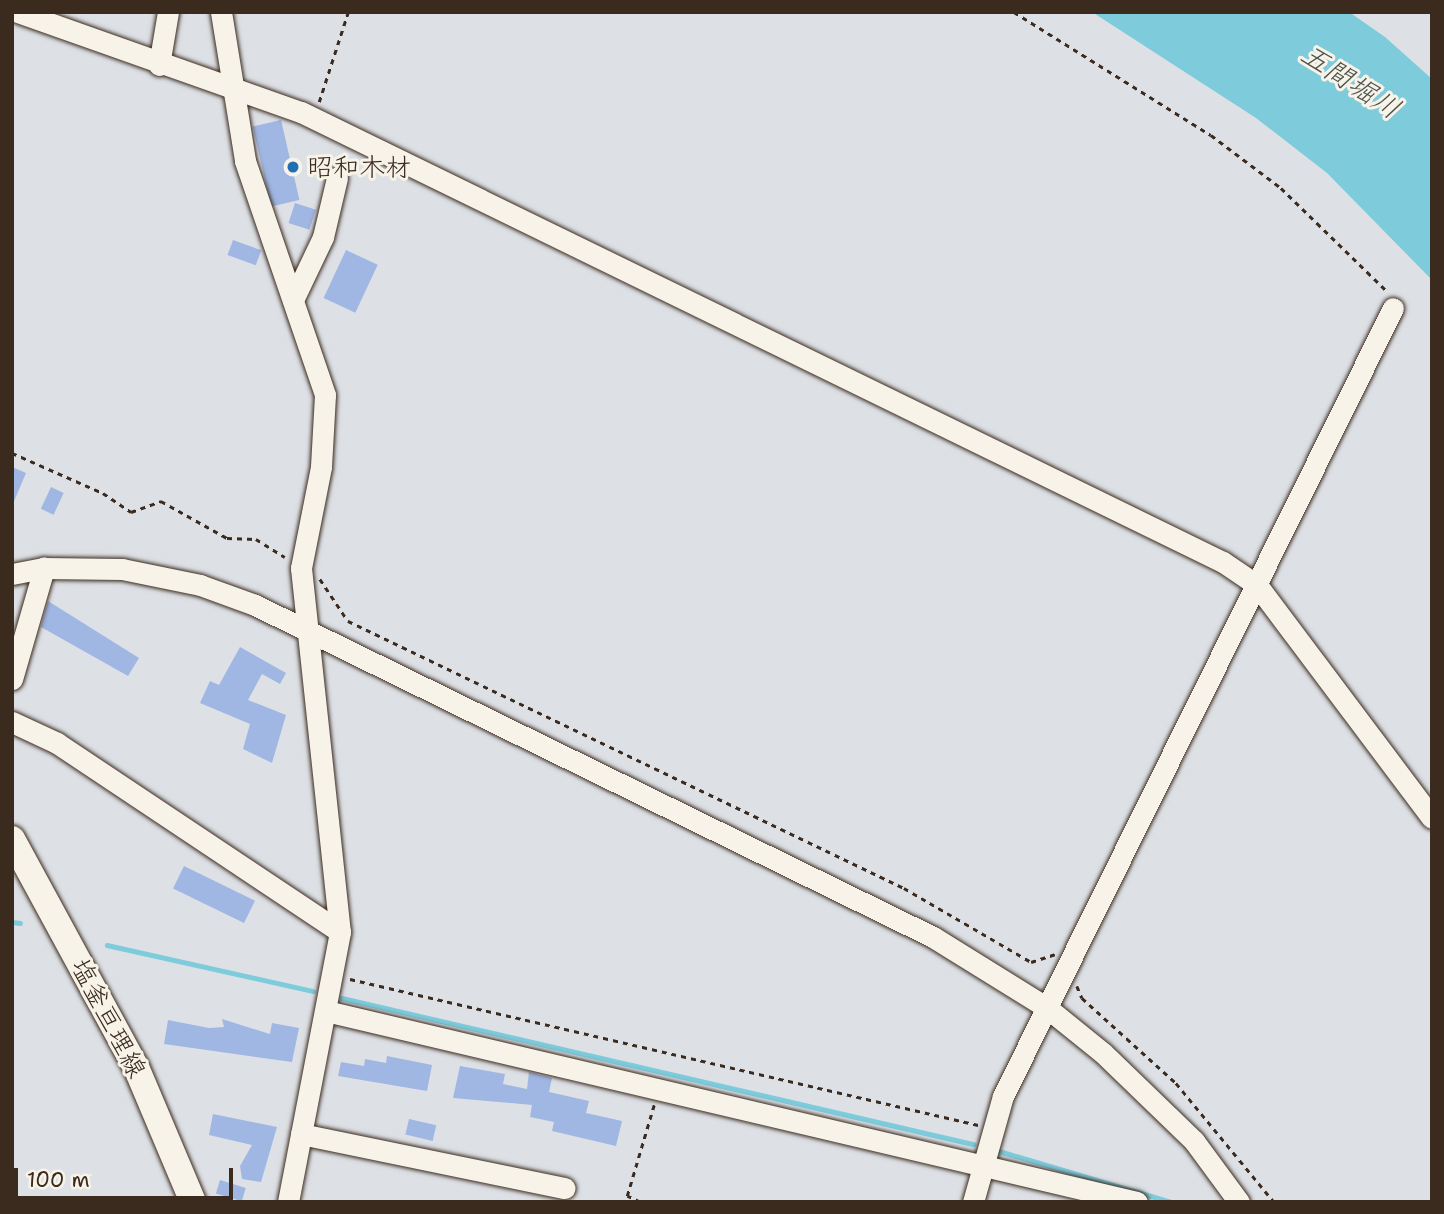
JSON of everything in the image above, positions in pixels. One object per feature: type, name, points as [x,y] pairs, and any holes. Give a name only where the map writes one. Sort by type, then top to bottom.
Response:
[{"type":"main road","name":"塩釜亘理線","points":[[12,839],[136,1068],[193,1202]]},
{"type":"street","points":[[18,12],[159,65],[313,118],[1223,562],[1257,585],[1432,818]]},
{"type":"street","points":[[159,65],[167,12]]},
{"type":"street","points":[[221,12],[245,161],[325,395],[326,424],[301,568],[303,627],[340,932],[288,1202]]},
{"type":"street","points":[[293,300],[323,237],[337,177]]},
{"type":"street","points":[[973,1202],[990,1128],[1046,1007],[1393,308]]},
{"type":"street","points":[[12,679],[44,568]]},
{"type":"street","points":[[12,574],[44,568],[160,575],[303,627],[933,937],[1046,1007],[1194,1141],[1240,1202]]},
{"type":"street","points":[[12,722],[57,743],[340,932]]},
{"type":"street","points":[[326,1011],[660,1085],[982,1161],[1137,1202]]},
{"type":"street","points":[[301,1134],[565,1188]]},
{"type":"path","points":[[313,118],[348,12]]},
{"type":"path","points":[[1014,12],[1211,135],[1281,188],[1379,283],[1393,308]]},
{"type":"path","points":[[12,453],[103,493],[131,512],[161,501],[234,541],[267,543],[327,586],[348,621],[904,888],[1031,962],[1044,960],[1050,953],[1080,965],[1076,980],[1082,998],[1176,1083],[1274,1202]]},
{"type":"path","points":[[333,975],[990,1128]]},
{"type":"path","points":[[640,1202],[627,1196],[660,1085]]},
{"type":"water","name":"五間堀川","points":[[1092,12],[1349,12],[1385,37],[1432,79],[1432,280],[1327,173],[1256,118]]},
{"type":"building","points":[[281,120],[299,200],[271,206],[253,127]]},
{"type":"building","points":[[295,203],[316,210],[309,230],[289,223]]},
{"type":"building","points":[[233,240],[261,250],[256,265],[228,255]]},
{"type":"building","points":[[346,250],[378,265],[355,313],[324,298]]},
{"type":"building","points":[[12,467],[26,473],[12,506]]},
{"type":"building","points":[[51,487],[64,493],[54,515],[41,509]]},
{"type":"building","points":[[48,601],[139,658],[128,676],[41,627]]},
{"type":"building","points":[[240,647],[286,673],[280,684],[262,674],[248,700],[286,715],[272,763],[243,749],[250,724],[200,703],[210,681],[219,685]]},
{"type":"building","points":[[184,866],[255,901],[244,923],[173,888]]},
{"type":"building","points":[[222,1019],[270,1034],[272,1023],[299,1028],[292,1062],[164,1044],[168,1020],[209,1028],[224,1027]]},
{"type":"building","points":[[387,1056],[432,1065],[427,1091],[338,1076],[341,1062],[364,1066],[365,1059],[386,1063]]},
{"type":"building","points":[[460,1066],[505,1074],[503,1084],[527,1089],[529,1072],[552,1078],[549,1092],[589,1101],[586,1113],[622,1121],[616,1146],[552,1131],[554,1122],[530,1117],[532,1105],[453,1098]]},
{"type":"building","points":[[213,1114],[277,1127],[261,1182],[242,1179],[240,1166],[252,1145],[209,1135]]},
{"type":"building","points":[[409,1119],[436,1125],[433,1141],[405,1135]]},
{"type":"building","points":[[220,1180],[246,1188],[242,1201],[216,1193]]},
{"type":"waterway","points":[[12,922],[20,923]]},
{"type":"waterway","points":[[107,945],[313,991]]},
{"type":"waterway","points":[[342,998],[973,1144]]},
{"type":"waterway","points":[[999,1151],[1171,1202]]},
{"type":"place","name":"昭和木材","points":[[293,167]]}]
